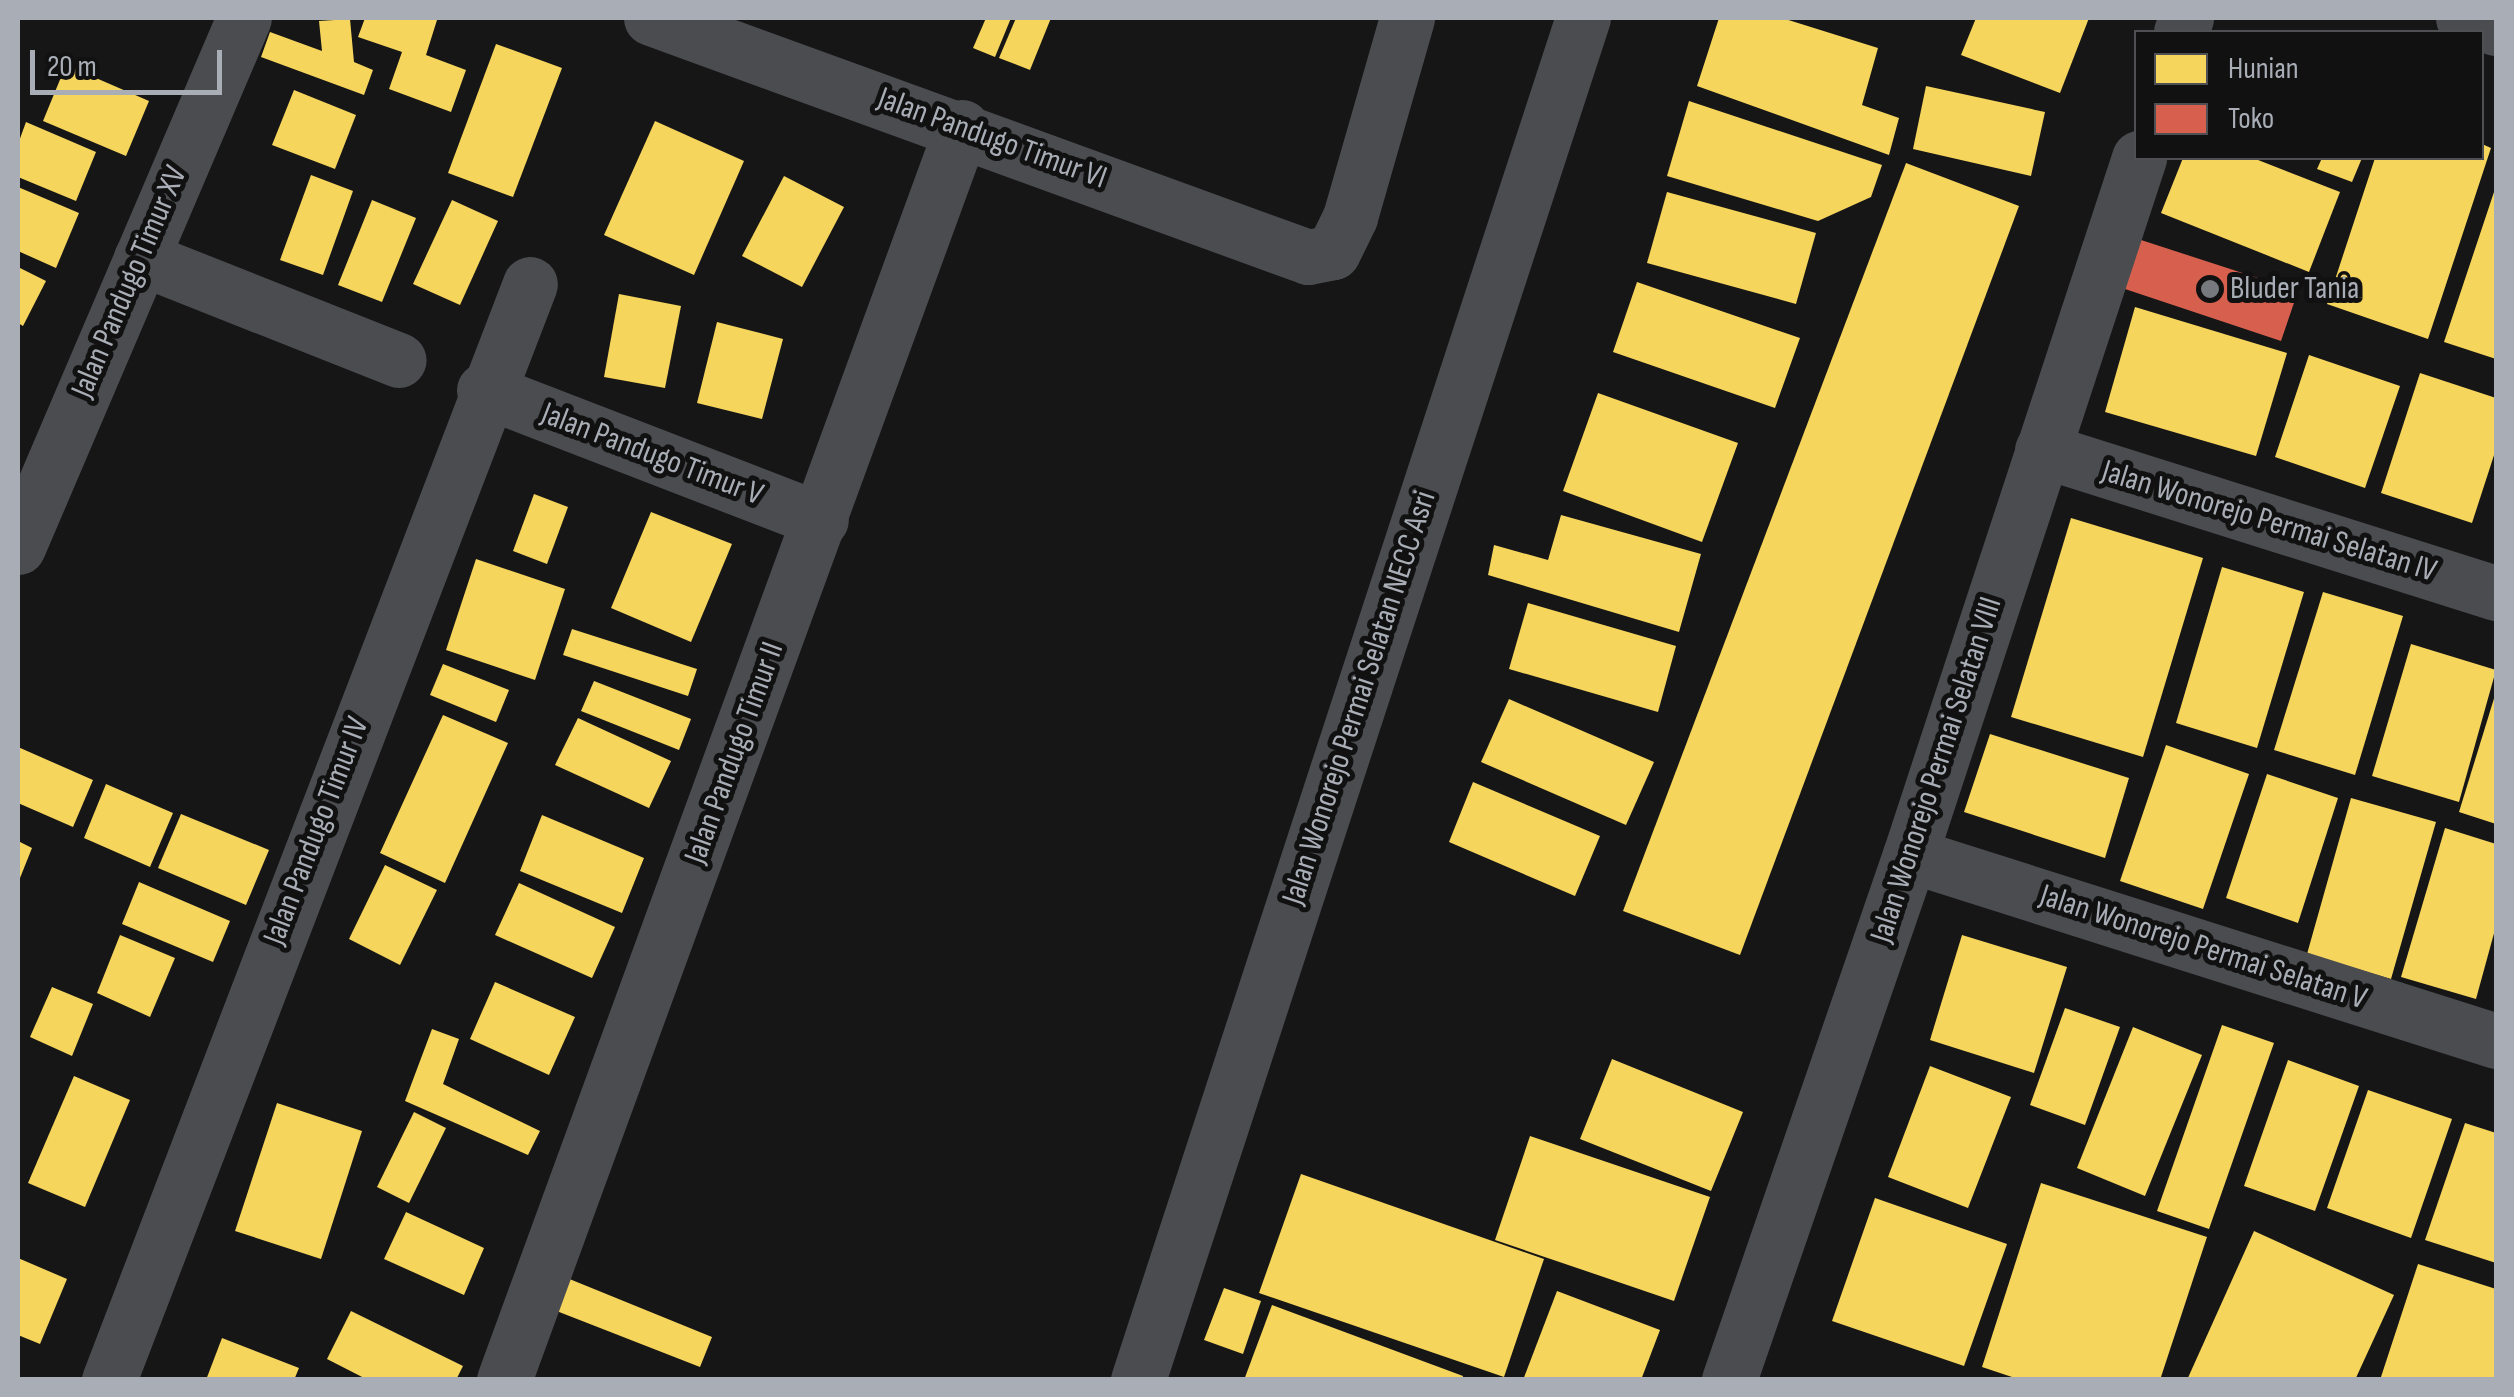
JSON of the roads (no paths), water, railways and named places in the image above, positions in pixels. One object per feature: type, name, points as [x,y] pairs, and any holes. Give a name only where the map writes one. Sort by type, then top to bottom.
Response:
[{"type":"street","name":"Jalan Pandugo Timur XV","points":[[18,546],[244,18]]},
{"type":"street","name":"Jalan Pandugo Timur VI","points":[[652,18],[962,126],[1308,256],[1333,252],[1350,217],[1407,18]]},
{"type":"street","name":"Jalan Wonorejo Permai Selatan NECC Asri","points":[[1138,1380],[1583,18]]},
{"type":"street","points":[[2463,18],[2496,28]]},
{"type":"street","name":"Jalan Pandugo Timur II","points":[[504,1380],[962,126]]},
{"type":"street","name":"Jalan Wonorejo Permai Selatan VIII","points":[[1729,1380],[1910,855],[2139,160]]},
{"type":"street","points":[[141,258],[399,360]]},
{"type":"street","name":"Jalan Pandugo Timur IV","points":[[108,1380],[484,390],[530,284]]},
{"type":"street","name":"Jalan Pandugo Timur V","points":[[484,390],[820,520]]},
{"type":"street","name":"Jalan Wonorejo Permai Selatan IV","points":[[2042,450],[2496,593]]},
{"type":"street","name":"Jalan Wonorejo Permai Selatan V","points":[[1910,855],[2496,1041]]},
{"type":"place","name":"Bluder Tania","points":[[2210,289]]}]
